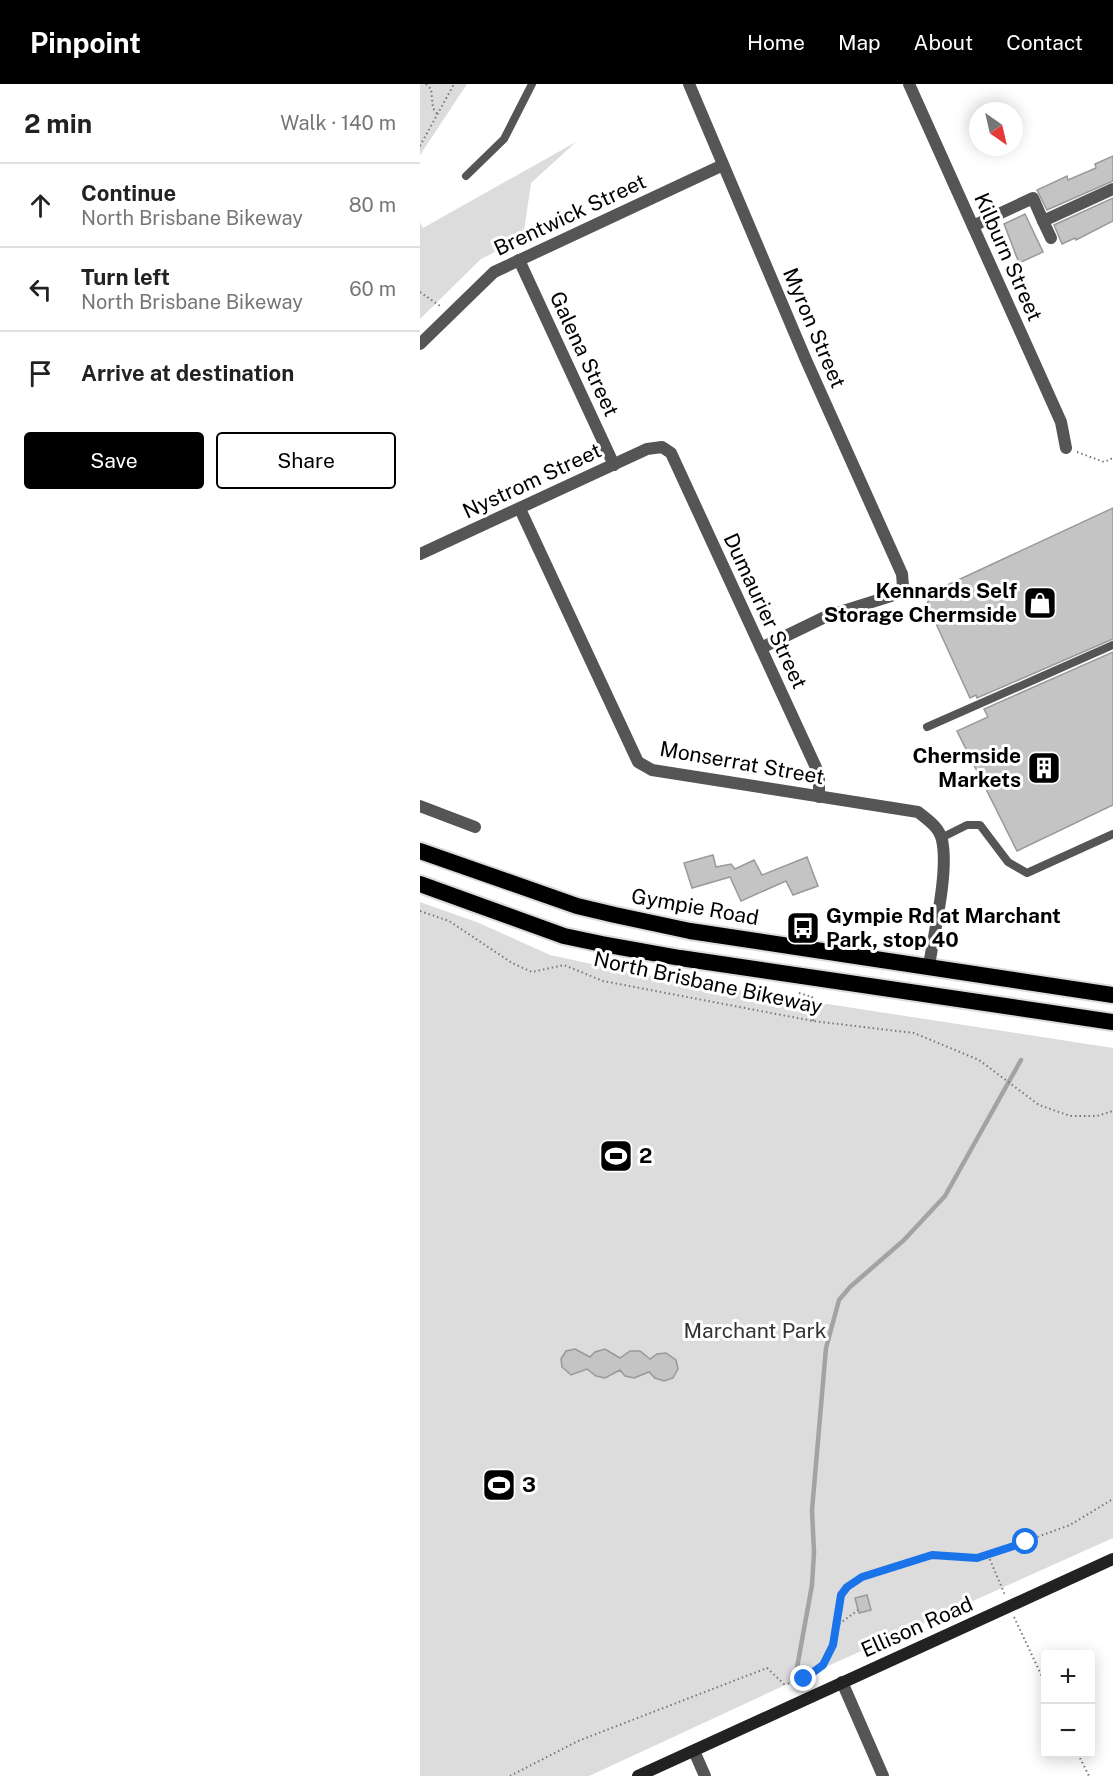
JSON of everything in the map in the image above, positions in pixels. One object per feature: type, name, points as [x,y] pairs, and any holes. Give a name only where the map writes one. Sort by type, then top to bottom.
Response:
[{"type":"highway","name":"Gympie Road","points":[[420,851],[577,906],[690,931],[1113,995]]},
{"type":"highway","points":[[420,884],[555,933],[602,944],[1113,1022]]},
{"type":"main road","name":"Ellison Road","points":[[638,1776],[1113,1559]]},
{"type":"street","name":"Myron Street","points":[[689,84],[806,360],[902,574],[903,586],[891,596],[827,616],[761,648]]},
{"type":"street","name":"Kilburn Street","points":[[909,84],[1061,422],[1066,448]]},
{"type":"street","name":"Brentwick Street","points":[[420,344],[494,272],[723,165]]},
{"type":"street","points":[[1043,221],[1113,189]]},
{"type":"street","points":[[973,226],[1033,198],[1051,238]]},
{"type":"street","name":"Galena Street","points":[[519,260],[614,465]]},
{"type":"street","name":"Nystrom Street","points":[[420,554],[647,449],[662,447]]},
{"type":"street","name":"Dumaurier Street","points":[[662,447],[671,453],[819,774],[819,797]]},
{"type":"street","name":"Monserrat Street","points":[[520,509],[638,762],[652,770],[918,812],[932,823],[941,838]]},
{"type":"street","points":[[420,806],[475,827]]},
{"type":"street","points":[[929,966],[944,862],[941,838]]},
{"type":"street","points":[[842,1682],[883,1776]]},
{"type":"street","points":[[694,1751],[705,1776]]},
{"type":"lane","points":[[466,176],[504,139],[532,84]]},
{"type":"lane","points":[[927,727],[1113,645]]},
{"type":"lane","points":[[941,838],[967,825],[981,825],[1008,862],[1027,873],[1113,834]]},
{"type":"lane","points":[[1089,992],[1113,986]]},
{"type":"path","points":[[426,84],[431,89],[433,108],[438,115]]},
{"type":"path","points":[[420,146],[454,84]]},
{"type":"path","points":[[420,292],[432,298],[449,315]]},
{"type":"path","points":[[1066,448],[1104,462],[1113,458]]},
{"type":"path","name":"North Brisbane Bikeway","points":[[420,911],[449,921],[512,963],[531,972],[564,965],[603,981],[813,1021],[914,1033],[979,1060],[1026,1097],[1070,1116],[1097,1116],[1113,1111]]},
{"type":"path","points":[[799,993],[812,997],[813,1021]]},
{"type":"path","points":[[510,1776],[578,1741],[767,1668],[784,1684],[804,1679],[823,1665],[833,1645],[841,1595],[847,1587],[862,1577],[932,1555],[977,1558],[988,1555],[1070,1525],[1113,1499]]},
{"type":"path","points":[[988,1555],[1041,1674]]},
{"type":"path","points":[[837,1625],[858,1610]]},
{"type":"path","points":[[1080,1758],[1089,1776]]},
{"type":"green space","points":[[420,84],[467,84],[420,155]]},
{"type":"green space","points":[[576,142],[531,183],[523,238],[481,259],[420,319],[420,222],[423,228]]},
{"type":"green space","name":"Marchant Park","points":[[420,902],[479,923],[550,955],[633,973],[1113,1048],[1113,1538],[589,1776],[420,1776]]},
{"type":"building","points":[[1113,156],[1113,181],[1047,210],[1037,190],[1067,176],[1068,180],[1096,168],[1095,164]]},
{"type":"building","points":[[1113,198],[1113,221],[1076,240],[1075,238],[1062,244],[1054,225]]},
{"type":"building","points":[[1025,214],[1043,252],[1019,263],[1004,224]]},
{"type":"building","name":"Kennards Self Storage Chermside","points":[[1113,508],[1113,639],[977,698],[976,695],[970,698],[927,604],[932,592]]},
{"type":"building","name":"Chermside Markets","points":[[1113,652],[1113,805],[1017,851],[957,731],[988,717],[984,709]]},
{"type":"building","points":[[713,855],[716,867],[731,864],[735,869],[754,860],[762,875],[807,857],[818,886],[793,895],[786,881],[741,901],[730,877],[692,888],[684,863]]},
{"type":"building","points":[[575,1349],[590,1357],[595,1352],[605,1349],[620,1358],[630,1351],[640,1351],[650,1359],[657,1354],[666,1353],[676,1360],[678,1369],[673,1378],[664,1381],[655,1378],[649,1372],[634,1378],[625,1376],[620,1370],[605,1378],[596,1376],[587,1369],[571,1375],[562,1367],[561,1359],[566,1351]]},
{"type":"building","points":[[867,1595],[871,1610],[859,1613],[855,1598]]},
{"type":"waterway","points":[[796,1673],[812,1585],[814,1552],[812,1510],[826,1348],[839,1300],[850,1287],[904,1240],[945,1196],[1021,1060]]},
{"type":"place","name":"Kennards Self Storage Chermside","points":[[1040,603]]},
{"type":"place","name":"Chermside Markets","points":[[1044,768]]},
{"type":"place","name":"Gympie Rd at Marchant Park, stop 40","points":[[803,928]]},
{"type":"place","name":"2","points":[[616,1156]]},
{"type":"place","name":"3","points":[[499,1485]]},
{"type":"route","points":[[804,1679],[814,1674],[823,1665],[833,1645],[841,1595],[847,1587],[862,1577],[932,1555],[977,1558],[1026,1542]]}]
